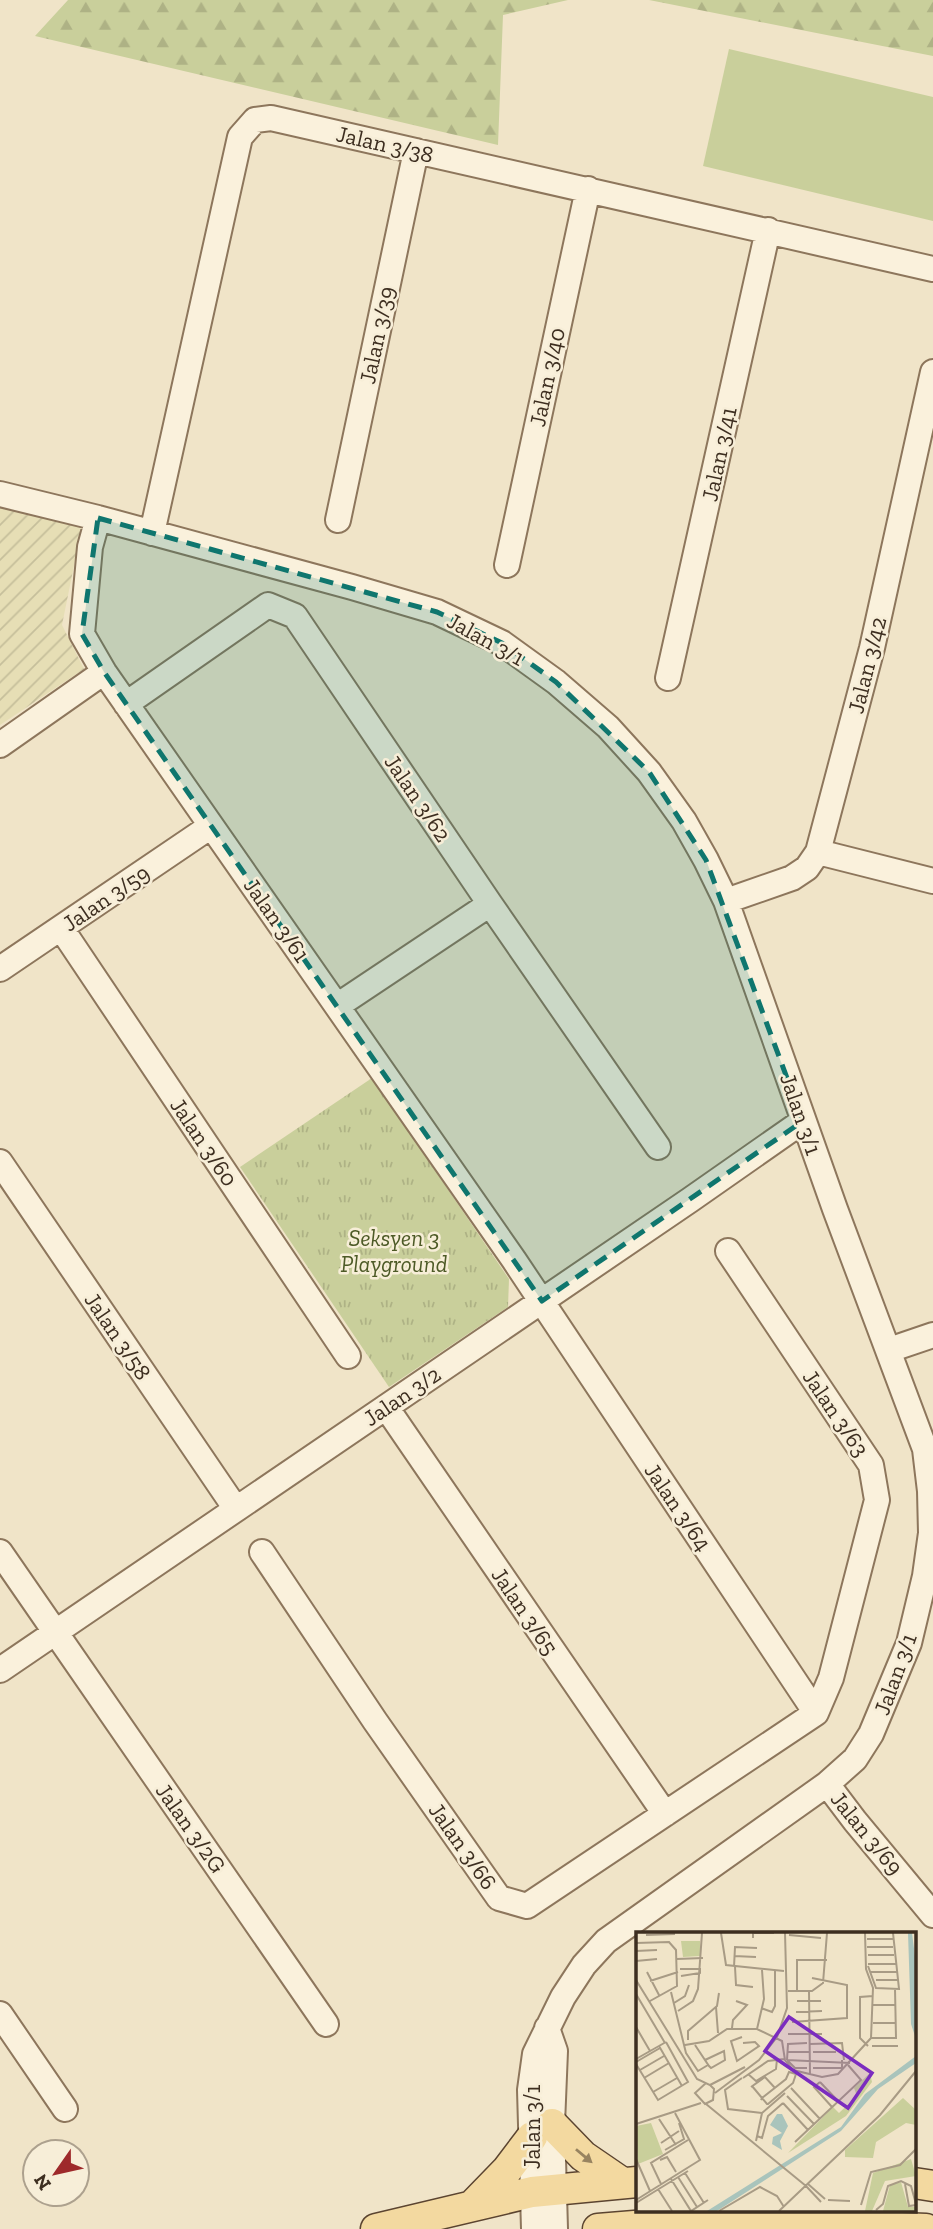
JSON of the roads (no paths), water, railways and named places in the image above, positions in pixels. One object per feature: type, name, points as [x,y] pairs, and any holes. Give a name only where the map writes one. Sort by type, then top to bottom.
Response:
[{"type":"main road","points":[[473,2206],[542,2131],[629,2182]]},
{"type":"main road","points":[[376,2229],[543,2191],[629,2182]]},
{"type":"main road","points":[[598,2229],[707,2220],[926,2229]]},
{"type":"street","name":"Jalan 3/38","points":[[152,533],[240,137],[255,120],[271,118],[933,269]]},
{"type":"street","name":"Jalan 3/39","points":[[338,520],[415,151]]},
{"type":"street","name":"Jalan 3/40","points":[[507,565],[588,189]]},
{"type":"street","name":"Jalan 3/41","points":[[668,678],[768,230]]},
{"type":"street","name":"Jalan 3/42","points":[[726,901],[792,878],[807,868],[818,852],[878,625],[933,372]]},
{"type":"street","name":"Jalan 3/1","points":[[0,494],[98,517],[437,612],[502,643],[556,682],[608,727],[649,772],[684,821],[726,901],[803,1121],[925,1449],[931,1533],[925,1576],[909,1643],[872,1734],[855,1759],[827,1784],[607,1941],[577,1975],[562,1997],[547,2028],[555,2051],[542,2131],[543,2191],[534,2229]]},
{"type":"street","name":"Jalan 3/61","points":[[98,517],[90,547],[82,634],[126,704],[542,1301]]},
{"type":"street","name":"Jalan 3/62","points":[[126,704],[268,604],[295,617],[658,1147]]},
{"type":"street","points":[[0,745],[104,672]]},
{"type":"street","name":"Jalan 3/59","points":[[0,969],[211,826]]},
{"type":"street","points":[[818,852],[933,881]]},
{"type":"street","points":[[337,1006],[490,904]]},
{"type":"street","name":"Jalan 3/60","points":[[61,928],[348,1356]]},
{"type":"street","name":"Jalan 3/2","points":[[0,1670],[803,1121]]},
{"type":"street","name":"Jalan 3/58","points":[[0,1162],[236,1509]]},
{"type":"street","name":"Jalan 3/63","points":[[728,1251],[871,1465],[877,1500],[831,1678],[816,1713]]},
{"type":"street","name":"Jalan 3/64","points":[[542,1301],[816,1713]]},
{"type":"street","points":[[889,1350],[933,1335]]},
{"type":"street","name":"Jalan 3/65","points":[[386,1406],[665,1814]]},
{"type":"street","name":"Jalan 3/2G","points":[[0,1552],[326,2024]]},
{"type":"street","name":"Jalan 3/66","points":[[262,1552],[375,1721],[499,1898],[527,1906],[816,1713]]},
{"type":"street","name":"Jalan 3/69","points":[[827,1784],[933,1915]]},
{"type":"street","points":[[0,2014],[65,2109]]},
{"type":"street","name":"Jalan 3/1","points":[[543,2191],[555,2229]]},
{"type":"park label","name":"Seksyen 3 Playground","points":[[394,1251]]}]
